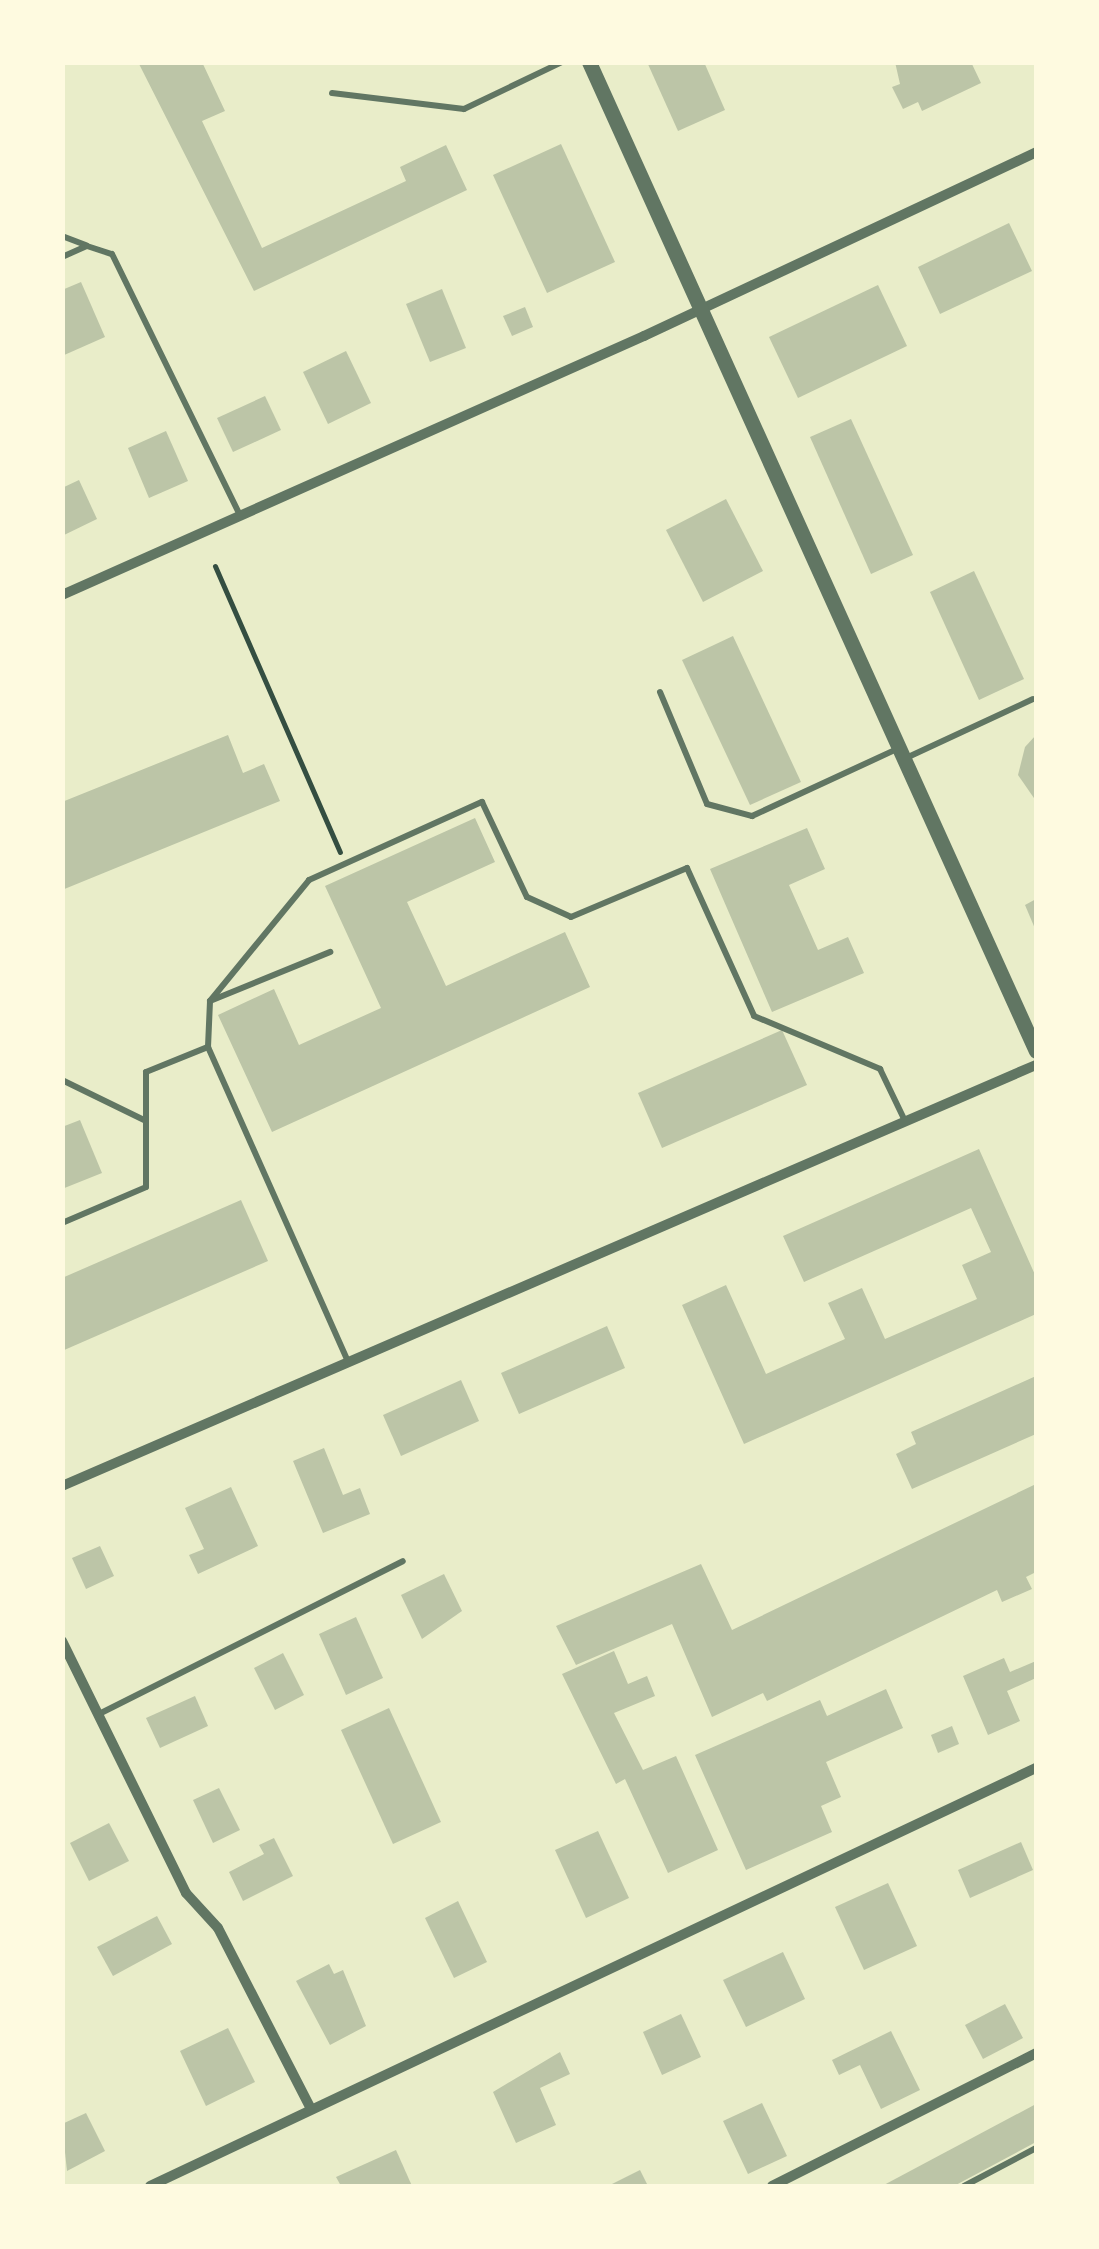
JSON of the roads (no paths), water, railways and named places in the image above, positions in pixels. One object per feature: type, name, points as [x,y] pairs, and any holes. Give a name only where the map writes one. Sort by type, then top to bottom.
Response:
[{"type":"street","points":[[589,62],[1036,1051]]},
{"type":"street","points":[[62,595],[701,309],[1036,152]]},
{"type":"street","points":[[62,1486],[1036,1064]]},
{"type":"street","points":[[62,1642],[186,1893],[218,1928],[310,2107]]},
{"type":"street","points":[[150,2186],[310,2107],[1036,1768]]},
{"type":"street","points":[[772,2186],[1036,2053]]},
{"type":"lane","points":[[332,93],[464,108],[562,62]]},
{"type":"lane","points":[[62,236],[112,254],[240,515]]},
{"type":"lane","points":[[62,257],[87,246]]},
{"type":"lane","points":[[660,692],[707,804],[752,816],[1034,699]]},
{"type":"lane","points":[[348,1362],[208,1047],[210,1001],[309,880],[482,802],[528,897],[571,918],[686,868],[754,1016],[880,1069],[905,1121]]},
{"type":"lane","points":[[210,1001],[330,952]]},
{"type":"lane","points":[[62,1223],[146,1186],[146,1072],[208,1047]]},
{"type":"lane","points":[[62,1080],[146,1121]]},
{"type":"lane","points":[[99,1714],[403,1560]]},
{"type":"lane","points":[[964,2186],[1036,2148]]}]
